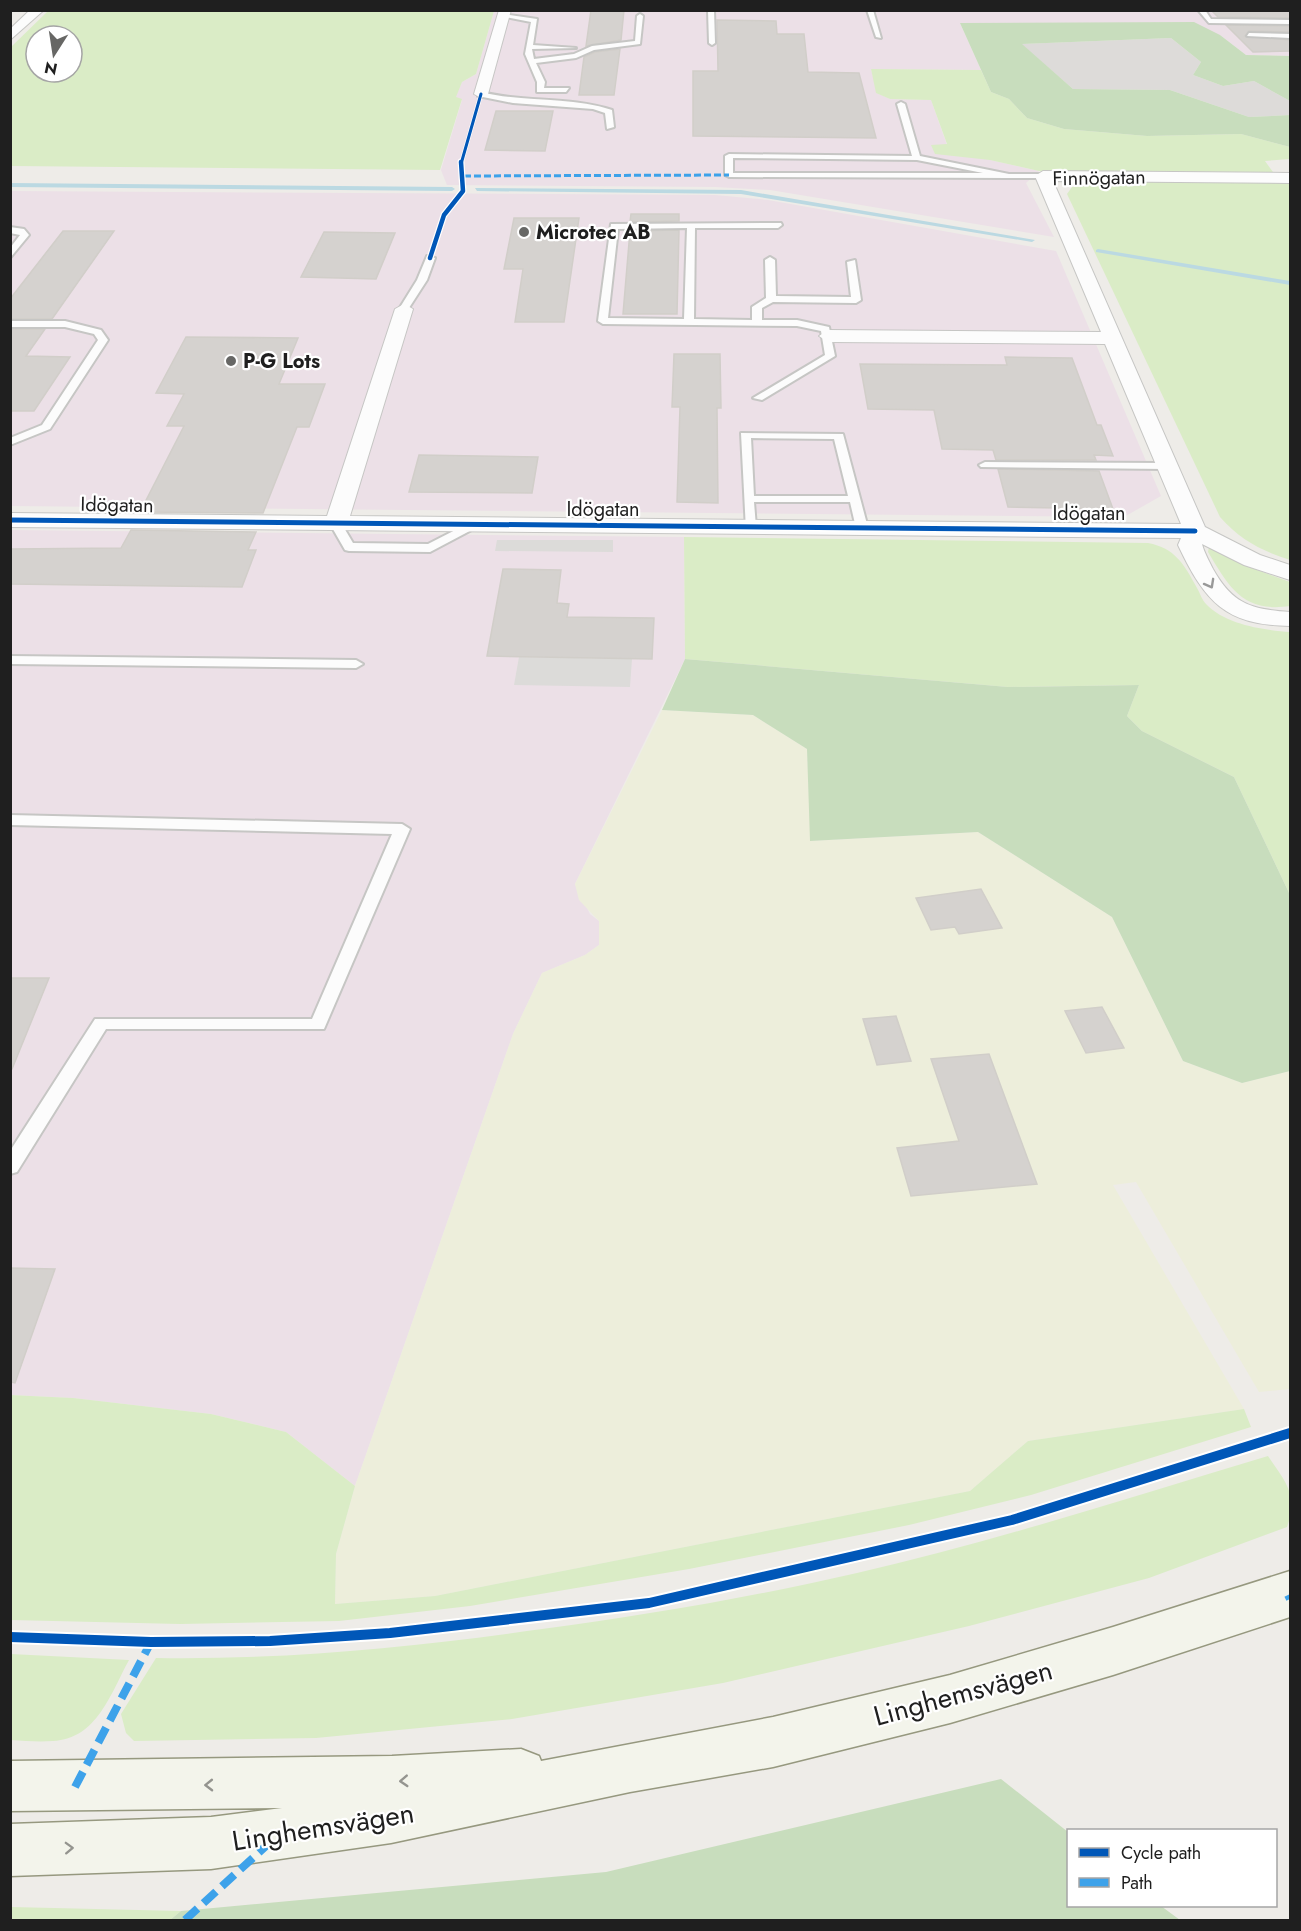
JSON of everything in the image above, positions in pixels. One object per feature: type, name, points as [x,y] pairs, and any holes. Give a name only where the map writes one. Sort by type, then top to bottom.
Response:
[{"type":"main road","name":"Linghemsvägen","points":[[10,1850],[211,1844],[278,1835],[391,1818],[630,1767],[773,1742],[950,1699],[1113,1651],[1290,1594]]},
{"type":"main road","name":"Linghemsvägen","points":[[10,1786],[392,1781],[630,1767]]},
{"type":"street","points":[[13,31],[38,10]]},
{"type":"street","points":[[481,94],[504,13]]},
{"type":"street","name":"Finnögatan","points":[[1290,178],[1043,176],[1195,531],[1190,545],[1214,591],[1223,602],[1257,617],[1290,619]]},
{"type":"street","points":[[336,524],[404,309]]},
{"type":"street","points":[[828,336],[1112,338]]},
{"type":"street","name":"Idögatan","points":[[10,520],[1195,531]]},
{"type":"street","points":[[1195,531],[1252,560],[1290,573]]},
{"type":"lane","points":[[711,10],[712,44]]},
{"type":"lane","points":[[870,10],[879,37]]},
{"type":"lane","points":[[1201,10],[1209,21],[1290,22]]},
{"type":"lane","points":[[504,13],[535,20],[528,54],[541,82],[540,90],[566,90]]},
{"type":"lane","points":[[530,47],[592,48],[638,43],[640,16]]},
{"type":"lane","points":[[1249,35],[1290,36]]},
{"type":"lane","points":[[532,61],[576,56],[592,48]]},
{"type":"lane","points":[[481,94],[519,103],[596,106],[609,112],[610,127]]},
{"type":"lane","points":[[901,104],[917,158]]},
{"type":"lane","points":[[1009,176],[917,158],[729,156],[729,175],[1009,176],[1043,176]]},
{"type":"lane","points":[[758,398],[830,356],[826,329],[797,323],[603,321],[614,226],[778,225]]},
{"type":"lane","points":[[689,322],[691,227]]},
{"type":"lane","points":[[10,230],[21,231],[25,236],[10,255]]},
{"type":"lane","points":[[404,309],[422,280],[430,258]]},
{"type":"lane","points":[[770,260],[771,299]]},
{"type":"lane","points":[[757,323],[758,307],[771,299],[856,300],[852,262]]},
{"type":"lane","points":[[10,324],[65,324],[98,332],[102,340],[46,427],[10,442]]},
{"type":"lane","points":[[750,527],[745,435],[839,436],[862,528]]},
{"type":"lane","points":[[985,465],[1167,466]]},
{"type":"lane","points":[[749,498],[855,499]]},
{"type":"lane","points":[[10,660],[356,664]]},
{"type":"lane","points":[[10,819],[402,829],[318,1025],[101,1023],[10,1167]]},
{"type":"shaded area","points":[[494,11],[1290,11],[1290,56],[1246,55],[1220,35],[960,23],[981,70],[871,69],[877,93],[890,99],[931,100],[947,145],[990,160],[1039,171],[1026,183],[1054,237],[770,190],[715,187],[447,185],[441,170],[462,100],[455,98],[462,82],[476,74]]},
{"type":"shaded area","points":[[1171,38],[1201,62],[1193,75],[1223,86],[1254,81],[1290,101],[1290,115],[1249,117],[1170,90],[1073,89],[1021,44]]},
{"type":"shaded area","points":[[11,191],[715,195],[768,200],[1056,251],[1161,496],[1124,517],[11,506]]},
{"type":"shaded area","points":[[10,530],[684,537],[685,659],[575,884],[590,914],[599,921],[599,945],[585,955],[542,973],[513,1034],[355,1486],[286,1432],[211,1414],[73,1398],[11,1395]]},
{"type":"shaded area","points":[[497,540],[613,540],[613,552],[495,551]]},
{"type":"shaded area","points":[[519,657],[632,659],[630,687],[514,685]]},
{"type":"green space","points":[[48,10],[494,11],[476,74],[462,82],[456,97],[462,99],[440,170],[11,166],[11,47],[24,34],[24,84],[84,84],[84,24],[35,24]]},
{"type":"green space","points":[[1194,22],[1220,35],[1246,55],[1290,56],[1290,101],[1254,81],[1223,86],[1193,75],[1201,62],[1171,38],[1022,44],[1073,89],[1170,90],[1249,117],[1290,115],[1290,147],[1241,134],[1147,136],[1064,129],[1027,118],[1009,99],[991,92],[960,23]]},
{"type":"green space","points":[[871,69],[981,70],[991,92],[1009,99],[1027,118],[1064,129],[1147,136],[1241,134],[1290,147],[1290,159],[1265,161],[1273,172],[1039,171],[990,160],[935,154],[931,145],[947,144],[931,100],[890,99],[876,93]]},
{"type":"green space","points":[[1098,180],[1290,181],[1290,560],[1252,544],[1220,517],[1067,194],[1072,187]]},
{"type":"green space","points":[[684,537],[1148,543],[1172,553],[1183,565],[1203,601],[1214,611],[1235,622],[1290,632],[1290,895],[1234,777],[1142,731],[1127,716],[1139,685],[1008,687],[685,659]]},
{"type":"green space","points":[[1209,547],[1249,567],[1290,582],[1290,606],[1260,605],[1239,595],[1216,565],[1208,552]]},
{"type":"green space","points":[[685,659],[1008,687],[1139,685],[1127,716],[1142,731],[1234,777],[1290,895],[1290,1071],[1242,1083],[1183,1061],[1112,917],[978,832],[810,841],[807,749],[753,715],[662,710]]},
{"type":"green space","points":[[662,710],[753,715],[807,749],[811,841],[978,832],[1112,917],[1183,1061],[1242,1083],[1290,1071],[1290,1389],[1259,1392],[1136,1182],[1113,1185],[1244,1409],[1028,1441],[970,1491],[435,1596],[335,1604],[336,1554],[355,1486],[513,1034],[542,973],[585,955],[599,945],[599,921],[579,900],[575,884]]},
{"type":"green space","points":[[10,1395],[73,1398],[211,1414],[286,1432],[355,1486],[336,1554],[335,1604],[435,1596],[970,1491],[1028,1441],[1244,1409],[1251,1427],[1031,1495],[909,1525],[689,1569],[470,1606],[339,1621],[180,1624],[11,1620]]},
{"type":"green space","points":[[1268,1456],[1285,1481],[1291,1497],[1287,1527],[1149,1578],[969,1626],[723,1683],[512,1719],[316,1738],[134,1741],[126,1733],[121,1714],[156,1658],[253,1657],[398,1647],[581,1624],[700,1605],[818,1582],[961,1547]]},
{"type":"green space","points":[[10,1654],[129,1660],[101,1712],[81,1732],[53,1741],[27,1741],[11,1740]]},
{"type":"green space","points":[[1001,1779],[1067,1831],[1067,1907],[1162,1907],[1180,1920],[170,1920],[181,1911],[606,1872]]},
{"type":"green space","points":[[11,1907],[181,1911],[170,1920],[11,1920]]},
{"type":"building","points":[[591,10],[624,10],[621,40],[586,46]]},
{"type":"building","points":[[1211,10],[1290,10],[1290,18],[1218,17]]},
{"type":"building","points":[[717,20],[776,21],[777,34],[804,34],[808,72],[859,73],[876,138],[693,136],[693,71],[718,71]]},
{"type":"building","points":[[1226,25],[1290,26],[1290,32],[1249,31],[1245,36],[1290,40],[1290,51],[1253,52]]},
{"type":"building","points":[[620,49],[614,95],[579,95],[584,57],[595,52]]},
{"type":"building","points":[[496,111],[553,111],[545,151],[485,150]]},
{"type":"building","points":[[631,214],[679,214],[679,221],[630,222]]},
{"type":"building","points":[[514,218],[579,218],[564,322],[515,322],[523,269],[504,269]]},
{"type":"building","points":[[679,230],[677,314],[623,314],[630,231]]},
{"type":"building","points":[[63,231],[114,231],[52,319],[10,319],[10,299]]},
{"type":"building","points":[[324,232],[395,233],[376,279],[301,277]]},
{"type":"building","points":[[10,329],[45,329],[26,356],[70,357],[34,411],[10,411]]},
{"type":"building","points":[[186,337],[298,338],[279,384],[325,384],[309,427],[297,427],[263,513],[140,512],[184,426],[167,426],[184,394],[156,393]]},
{"type":"building","points":[[674,354],[720,354],[721,408],[717,408],[718,503],[677,502],[680,407],[672,407]]},
{"type":"building","points":[[1005,357],[1072,358],[1097,425],[1101,425],[1113,456],[1094,455],[1096,460],[996,460],[993,450],[942,449],[934,410],[868,409],[860,364],[1007,365]]},
{"type":"building","points":[[419,455],[538,457],[532,493],[409,492]]},
{"type":"building","points":[[998,469],[1099,471],[1113,509],[1008,507]]},
{"type":"building","points":[[131,530],[256,532],[248,550],[256,550],[242,587],[10,584],[10,549],[121,548]]},
{"type":"building","points":[[503,569],[561,570],[557,603],[569,604],[567,617],[654,618],[652,659],[487,656]]},
{"type":"building","points":[[981,889],[1002,928],[959,934],[955,927],[931,930],[916,898]]},
{"type":"building","points":[[10,978],[49,978],[12,1069],[10,1069]]},
{"type":"building","points":[[1102,1007],[1124,1048],[1086,1053],[1065,1011]]},
{"type":"building","points":[[896,1016],[911,1061],[877,1065],[863,1019]]},
{"type":"building","points":[[989,1054],[1037,1184],[911,1196],[897,1148],[959,1141],[931,1059]]},
{"type":"building","points":[[10,1268],[55,1269],[15,1383],[10,1382]]},
{"type":"waterway","points":[[10,185],[452,189]]},
{"type":"waterway","points":[[477,189],[741,192],[1032,240]]},
{"type":"waterway","points":[[1098,251],[1290,283]]},
{"type":"marked path","points":[[464,176],[729,175]]},
{"type":"marked path","points":[[1288,1595],[1290,1599]]},
{"type":"marked path","points":[[75,1787],[151,1642]]},
{"type":"marked path","points":[[185,1920],[278,1835]]},
{"type":"cycle path","points":[[430,258],[444,215],[463,191],[464,176],[461,162],[481,94]]},
{"type":"cycle path","points":[[10,520],[1195,531]]},
{"type":"cycle path","points":[[10,1637],[151,1642],[270,1641],[390,1633],[649,1603],[1012,1520],[1290,1433]]},
{"type":"place","name":"Microtec AB","points":[[524,232]]},
{"type":"place","name":"P-G Lots","points":[[231,361]]}]
